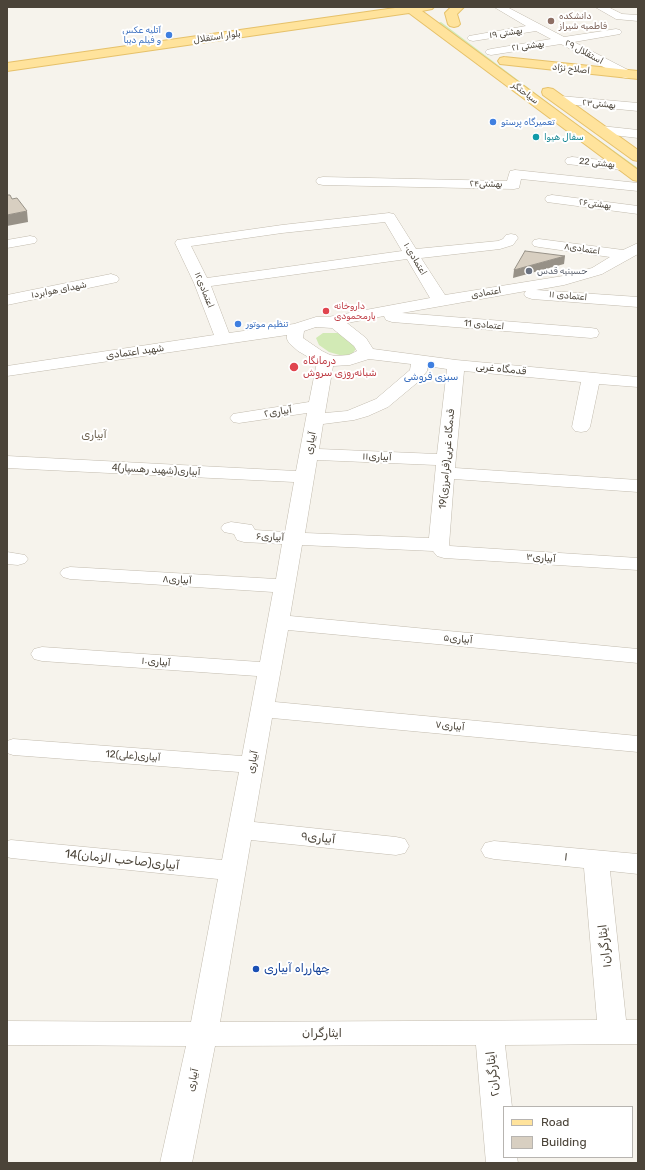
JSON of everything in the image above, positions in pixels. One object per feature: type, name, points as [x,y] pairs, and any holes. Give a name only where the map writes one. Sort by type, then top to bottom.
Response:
[{"type":"main road","points":[[367,16],[385,7]]},
{"type":"main road","name":"بلوار استقلال","points":[[7,67],[367,16],[409,8],[428,7]]},
{"type":"main road","name":"سیاحتگر","points":[[428,7],[474,38],[504,62],[532,79],[638,157]]},
{"type":"main road","points":[[454,24],[451,13],[458,7]]},
{"type":"main road","name":"سیاحتگر","points":[[409,8],[436,26],[638,178]]},
{"type":"main road","points":[[367,16],[389,17],[436,26]]},
{"type":"main road","name":"اصلاح نژاد","points":[[504,62],[632,75]]},
{"type":"main road","points":[[532,79],[559,68]]},
{"type":"street","name":"۲۹ استقلال","points":[[499,7],[632,75]]},
{"type":"street","points":[[600,7],[620,17],[638,18]]},
{"type":"street","name":"۱۹ بهشتی","points":[[474,38],[538,27]]},
{"type":"street","name":"۲۱ بهشتی","points":[[491,52],[616,32]]},
{"type":"street","name":"۲۳بهشتی","points":[[560,100],[638,108]]},
{"type":"street","points":[[601,130],[638,134]]},
{"type":"street","name":"22 بهشتی","points":[[572,161],[622,166]]},
{"type":"street","name":"۲۴بهشتی","points":[[323,181],[514,185],[515,174],[638,187]]},
{"type":"street","name":"۲۶بهشتی","points":[[552,199],[638,210]]},
{"type":"street","name":"اعتمادی۱۲","points":[[223,338],[202,283],[182,243],[282,229],[388,217]]},
{"type":"street","name":"اعتمادی۱۰","points":[[388,217],[413,254],[440,301]]},
{"type":"street","points":[[202,283],[413,254],[500,245],[508,242],[511,238]]},
{"type":"street","points":[[7,244],[30,240]]},
{"type":"street","name":"اعتمادی۸","points":[[539,243],[630,256]]},
{"type":"street","name":"اعتمادی","points":[[296,333],[306,324],[382,318],[440,301],[564,280],[597,271],[630,256]]},
{"type":"street","name":"شهدای هوابرد۱","points":[[7,300],[111,279]]},
{"type":"street","name":"۱۱ اعتمادی","points":[[497,291],[638,302]]},
{"type":"street","name":"11 اعتمادی","points":[[382,318],[591,333]]},
{"type":"street","points":[[296,333],[304,347],[326,360],[350,360],[360,357],[365,353],[365,349],[354,336],[338,325],[328,322]]},
{"type":"street","name":"شهید اعتمادی","points":[[7,371],[223,338],[262,333],[296,333]]},
{"type":"street","name":"قدمگاه غربی","points":[[365,353],[456,365],[638,382]]},
{"type":"street","name":"آبیاری","points":[[176,1163],[203,1034],[326,360]]},
{"type":"street","name":"آبیاری۲","points":[[239,418],[317,412],[348,416],[362,412],[382,403],[415,374],[418,371],[420,360]]},
{"type":"street","name":"19قدمگاه غربی(فرامرزی)","points":[[441,549],[445,466],[456,365]]},
{"type":"street","points":[[581,427],[591,378]]},
{"type":"street","name":"آبیاری۱۱","points":[[309,454],[445,466],[638,486]]},
{"type":"street","name":"4آبیاری(شهید رهسپار)","points":[[7,462],[305,477]]},
{"type":"street","name":"آبیاری۶","points":[[231,528],[244,529],[244,536],[294,538]]},
{"type":"street","name":"آبیاری۳","points":[[294,538],[638,564]]},
{"type":"street","name":"آبیاری۸","points":[[70,573],[285,586]]},
{"type":"street","name":"آبیاری۵","points":[[279,622],[638,656]]},
{"type":"street","name":"آبیاری۱۰","points":[[42,654],[270,670]]},
{"type":"street","name":"آبیاری۷","points":[[263,709],[638,744]]},
{"type":"street","name":"12آبیاری(علی)","points":[[14,747],[252,765]]},
{"type":"street","name":"آبیاری۹","points":[[241,830],[396,846]]},
{"type":"street","name":"14آبیاری(صاحب الزمان)","points":[[10,849],[233,871]]},
{"type":"street","name":"۱","points":[[494,850],[638,864]]},
{"type":"street","name":"ایثارگران۱","points":[[596,860],[626,1032]]},
{"type":"street","name":"ایثارگران","points":[[7,1033],[203,1034],[626,1032]]},
{"type":"street","name":"ایثارگران۲","points":[[489,1033],[502,1163]]},
{"type":"green space","points":[[441,22],[571,120],[638,168],[638,173],[438,23]]},
{"type":"green space","points":[[323,333],[338,333],[349,340],[356,349],[352,354],[343,356],[329,352],[319,345],[316,338]]},
{"type":"building","points":[[7,195],[10,195],[12,199],[17,198],[27,211],[7,215]]},
{"type":"building","points":[[525,251],[565,256],[514,270]]},
{"type":"place","name":"دانشکده فاطمیه شیراز","points":[[551,21]]},
{"type":"place","name":"آتلیه عکس و فیلم دیبا","points":[[169,35]]},
{"type":"place","name":"تعمیرگاه پرستو","points":[[493,122]]},
{"type":"place","name":"سفال هیوا","points":[[536,137]]},
{"type":"place","name":"حسینیه قدس","points":[[529,271]]},
{"type":"place","name":"داروخانه یارمحمودی","points":[[326,311]]},
{"type":"place","name":"تنظیم موتور","points":[[238,324]]},
{"type":"place","name":"سبزی فروشی","points":[[431,365]]},
{"type":"place","name":"درمانگاه شبانه‌روزی سروش","points":[[294,367]]},
{"type":"place","name":"چهارراه آبیاری","points":[[256,969]]},
{"type":"district","name":"آبیاری","points":[[94,435]]}]
